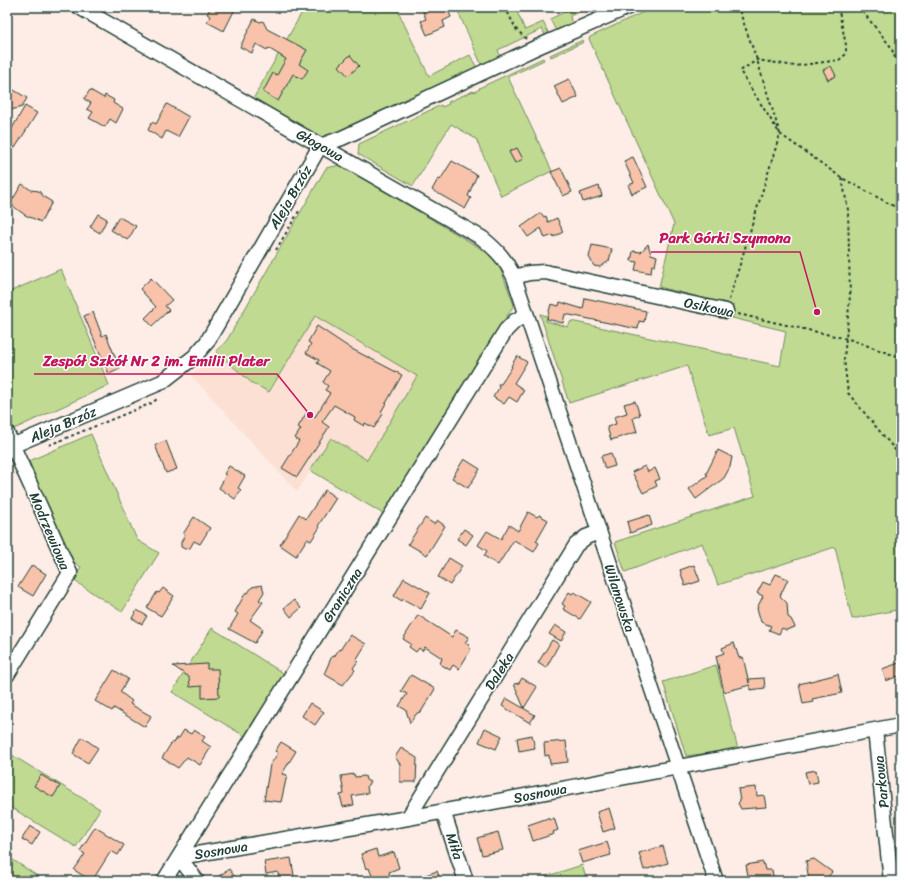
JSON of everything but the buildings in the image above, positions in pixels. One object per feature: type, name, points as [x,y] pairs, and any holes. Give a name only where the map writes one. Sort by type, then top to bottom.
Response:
[{"type":"street","name":"Głogowa","points":[[79,7],[482,238],[500,252],[514,277],[526,315]]},
{"type":"street","points":[[320,146],[342,138],[535,48],[633,8]]},
{"type":"street","name":"Aleja Brzóz","points":[[9,442],[162,382],[194,357],[207,342],[320,146]]},
{"type":"street","name":"Osikowa","points":[[514,277],[529,273],[545,272],[726,311]]},
{"type":"street","name":"Wilanowska","points":[[526,315],[716,881]]},
{"type":"street","name":"Graniczna","points":[[164,881],[506,330],[515,321],[526,315]]},
{"type":"street","name":"Modrzewiowa","points":[[7,675],[70,573],[9,442]]},
{"type":"street","name":"Daleka","points":[[408,818],[576,545],[586,537],[599,532]]},
{"type":"street","name":"Sosnowa","points":[[179,857],[408,818],[901,725]]},
{"type":"street","name":"Parkowa","points":[[875,730],[891,881]]},
{"type":"street","name":"Miła","points":[[443,811],[466,881]]},
{"type":"street","points":[[179,857],[197,881]]},
{"type":"path","points":[[505,7],[516,29],[535,48]]},
{"type":"path","points":[[633,8],[645,7]]},
{"type":"path","points":[[726,311],[780,134],[757,60],[738,7]]},
{"type":"path","points":[[838,7],[846,45],[846,54],[839,60],[796,66],[757,60],[740,71],[780,134],[842,178],[901,210]]},
{"type":"path","points":[[860,7],[891,47],[901,73]]},
{"type":"path","points":[[842,178],[848,210],[850,296],[844,359],[848,393],[901,457]]},
{"type":"path","points":[[274,254],[300,208]]},
{"type":"path","name":"Osikowa","points":[[726,311],[846,338],[901,358]]},
{"type":"path","points":[[49,446],[152,403],[162,395]]},
{"type":"shaded area","points":[[315,315],[418,376],[367,460],[331,438],[297,492],[191,375],[216,352],[252,383],[269,392]]},
{"type":"green space","points":[[305,7],[396,7],[429,76],[470,55],[477,68],[346,130],[322,139],[253,99]]},
{"type":"green space","points":[[456,7],[515,7],[525,30],[543,22],[549,34],[546,37],[542,29],[498,50],[501,58],[482,66]]},
{"type":"green space","points":[[575,7],[590,7],[570,16],[572,25],[556,31],[550,19]]},
{"type":"green space","points":[[654,7],[901,7],[901,609],[852,619],[835,547],[718,585],[702,543],[625,572],[615,542],[755,496],[734,428],[709,435],[687,366],[569,403],[540,314],[547,316],[546,321],[568,327],[571,321],[780,366],[786,331],[732,318],[734,306],[659,287],[674,224],[589,39],[590,37]]},
{"type":"green space","points":[[583,40],[584,42],[551,57],[550,55]]},
{"type":"green space","points":[[543,58],[544,60],[508,77],[552,171],[501,196],[476,139],[451,124],[413,186],[358,154],[359,144],[441,105],[442,107],[449,104],[448,102],[473,91],[474,92],[480,89],[479,88]]},
{"type":"green space","points":[[340,165],[492,255],[498,262],[514,305],[385,515],[310,470],[331,438],[367,460],[417,376],[315,316],[269,392],[252,383],[216,352],[227,340],[326,168]]},
{"type":"green space","points":[[61,269],[109,385],[14,429],[7,412],[7,293]]},
{"type":"green space","points":[[91,434],[137,540],[159,553],[122,612],[73,580],[81,567],[68,558],[29,461]]},
{"type":"green space","points":[[212,628],[286,675],[246,737],[172,692]]},
{"type":"green space","points":[[716,665],[738,749],[686,756],[663,682]]},
{"type":"green space","points":[[7,752],[100,809],[76,847],[7,805]]},
{"type":"green space","points":[[7,856],[45,881],[7,881]]},
{"type":"green space","points":[[582,865],[587,881],[532,881]]},
{"type":"place","name":"Park Górki Szymona","points":[[817,312]]},
{"type":"place","name":"Zespół Szkół Nr 2 im. Emilii Plater","points":[[310,415]]}]
